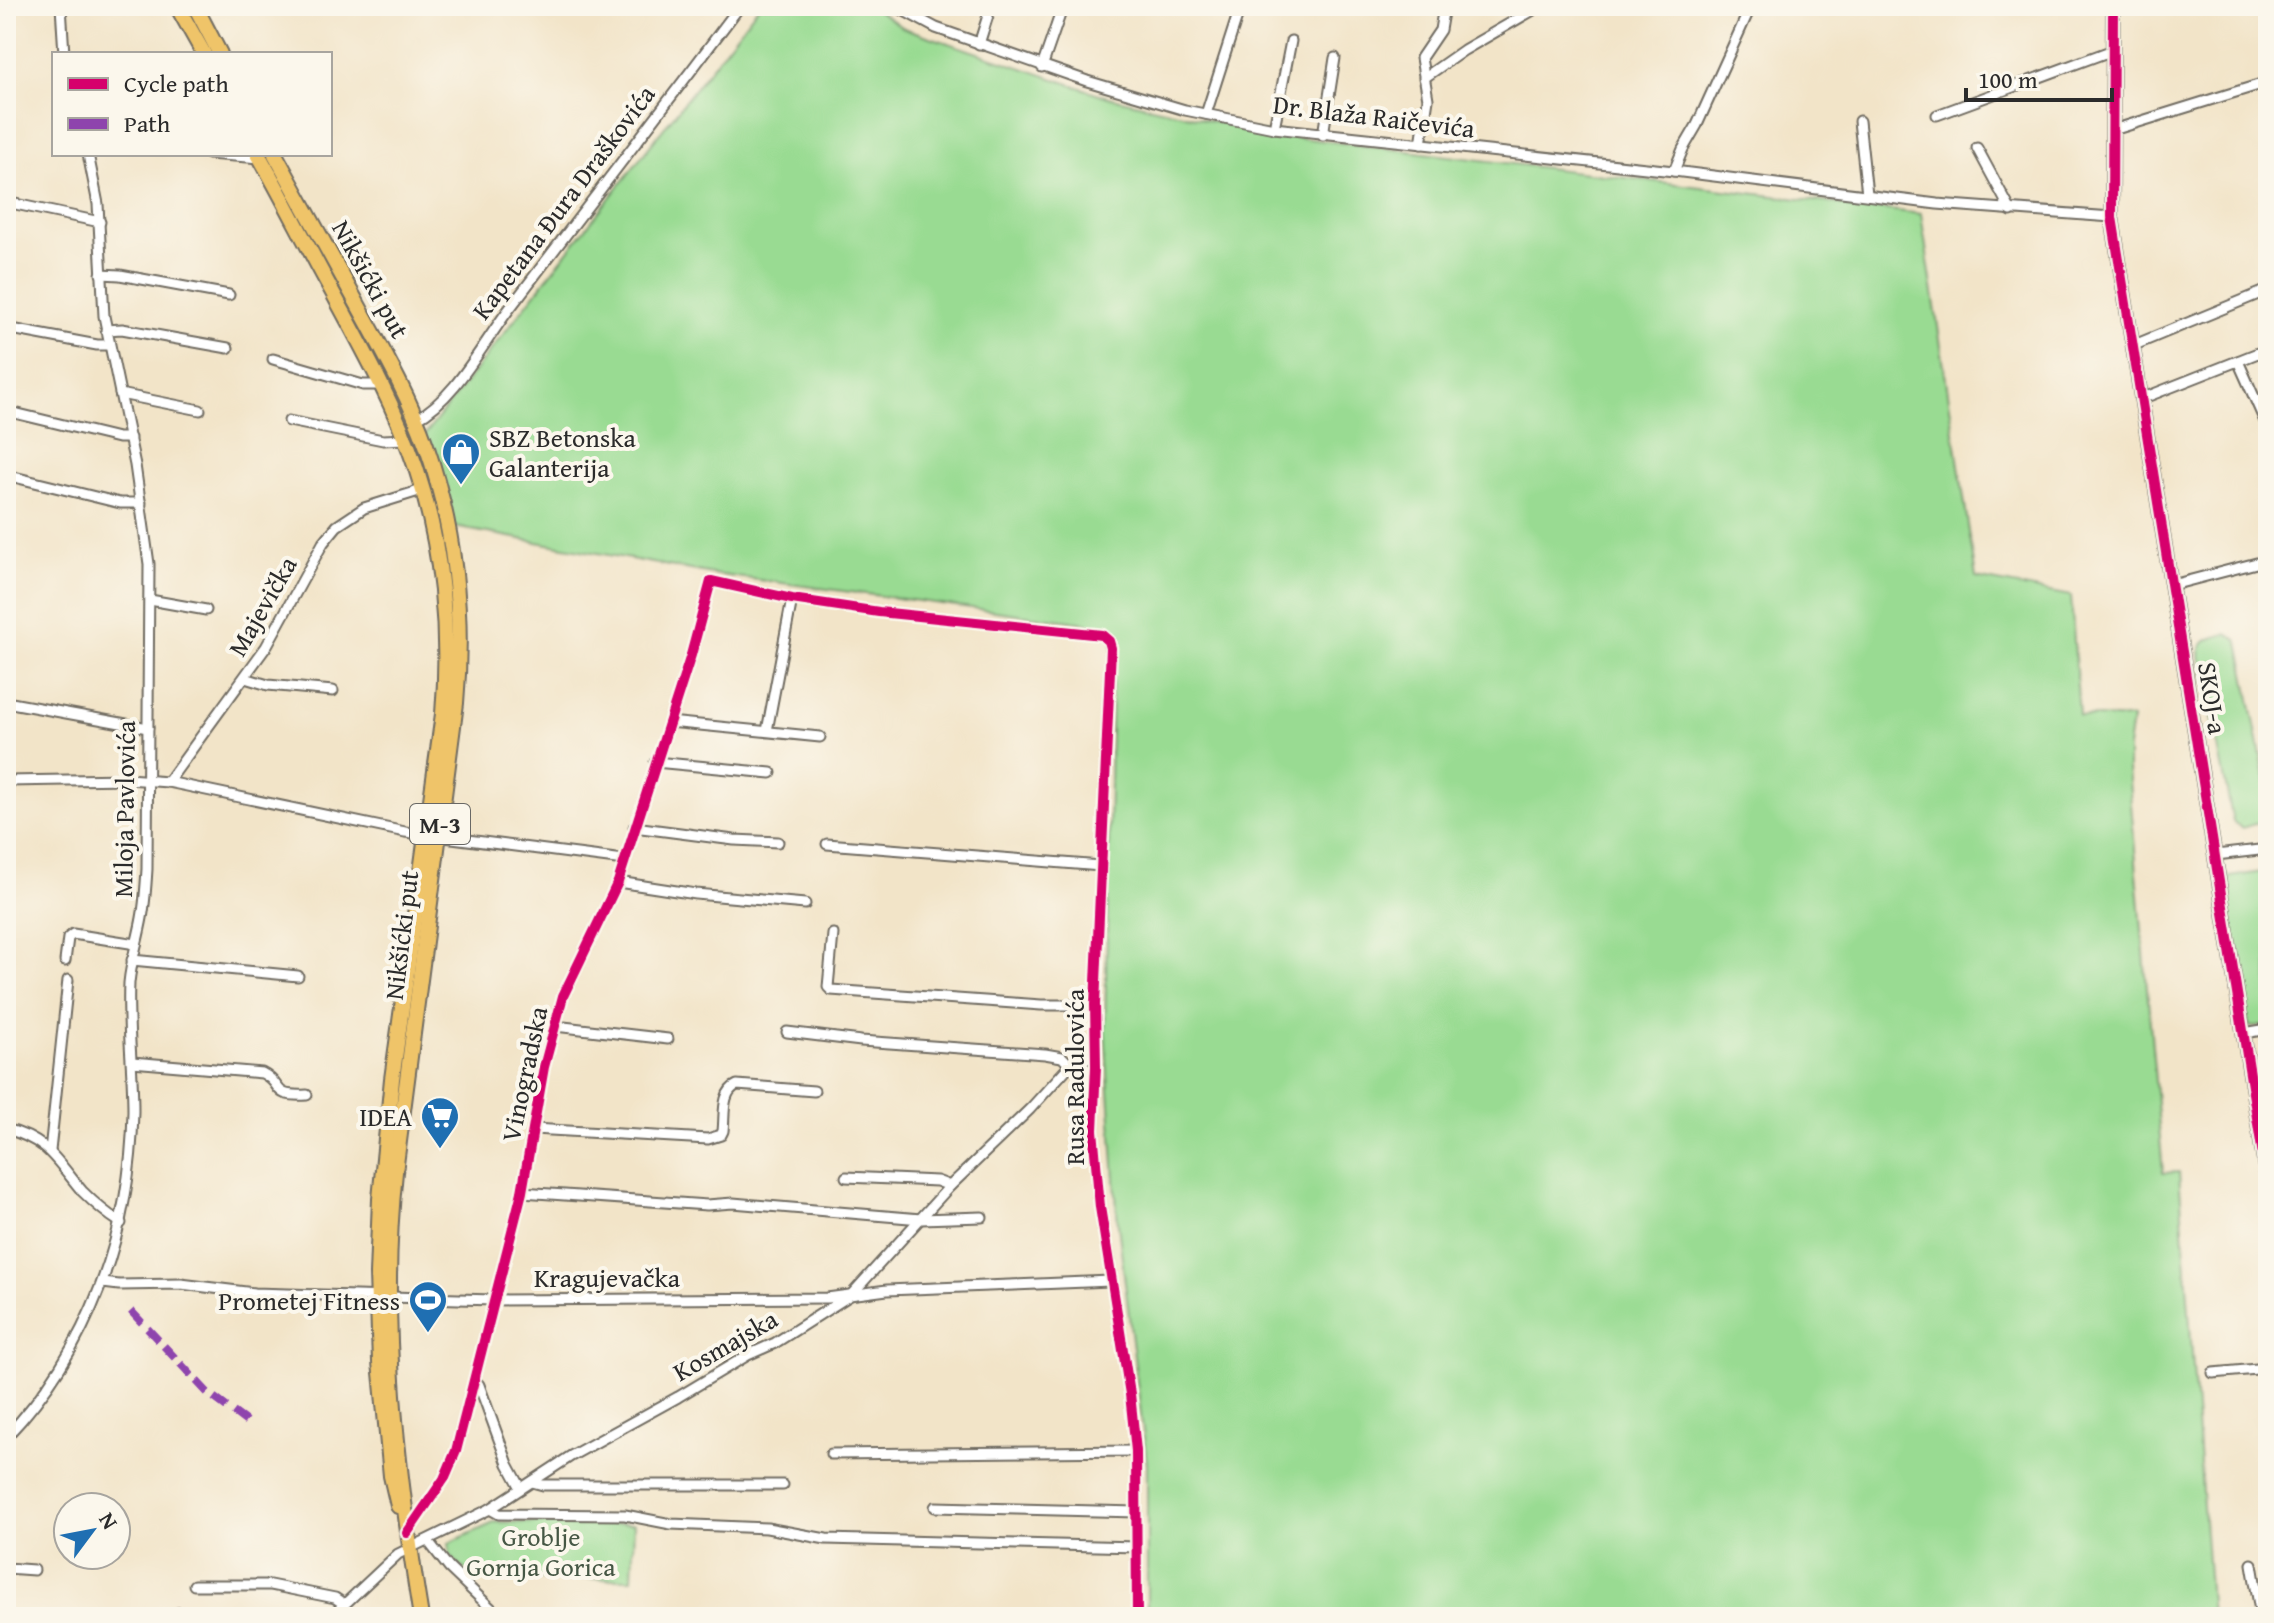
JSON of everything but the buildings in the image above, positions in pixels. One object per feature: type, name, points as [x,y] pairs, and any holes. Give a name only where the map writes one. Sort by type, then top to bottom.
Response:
[{"type":"main road","points":[[177,6],[203,52]]},
{"type":"main road","points":[[195,6],[219,52]]},
{"type":"main road","name":"SKOJ-a","points":[[2113,6],[2112,217],[2268,1186]]},
{"type":"main road","points":[[266,156],[382,385],[422,490],[440,576],[445,677],[432,836]]},
{"type":"main road","name":"Nikšićki put","points":[[266,156],[390,365],[416,419],[445,512],[453,555],[459,616],[456,703],[432,836],[383,1299],[407,1533],[421,1617]]},
{"type":"street","points":[[61,6],[64,52]]},
{"type":"street","name":"Kapetana Đura Draškovića","points":[[416,419],[446,395],[740,6]]},
{"type":"street","name":"Dr. Blaža Raičevića","points":[[895,6],[936,28],[1042,67],[1146,99],[1274,128],[2011,211],[2112,217]]},
{"type":"street","points":[[979,44],[991,6]]},
{"type":"street","points":[[1042,67],[1063,6]]},
{"type":"street","points":[[1421,144],[1428,108],[1421,58],[1440,30],[1444,6]]},
{"type":"street","points":[[1424,78],[1464,50],[1540,6]]},
{"type":"street","points":[[1674,171],[1751,6]]},
{"type":"street","points":[[1206,114],[1238,14]]},
{"type":"street","points":[[1274,128],[1291,41]]},
{"type":"street","points":[[1937,115],[2113,50]]},
{"type":"street","points":[[1323,135],[1335,58]]},
{"type":"street","points":[[2113,130],[2268,82]]},
{"type":"street","points":[[1859,121],[1867,194]]},
{"type":"street","points":[[1977,148],[2011,211]]},
{"type":"street","name":"Miloja Pavlovića","points":[[6,1437],[50,1385],[79,1336],[103,1283],[121,1223],[132,1135],[129,983],[145,902],[150,600],[141,503],[106,330],[100,222],[88,156]]},
{"type":"street","points":[[6,202],[100,222]]},
{"type":"street","points":[[101,274],[229,295]]},
{"type":"street","points":[[2132,346],[2268,290]]},
{"type":"street","points":[[6,328],[109,345]]},
{"type":"street","points":[[106,330],[122,329],[228,348]]},
{"type":"street","points":[[2141,399],[2268,349]]},
{"type":"street","points":[[273,359],[363,385],[382,385]]},
{"type":"street","points":[[2238,361],[2268,428]]},
{"type":"street","points":[[120,394],[200,410]]},
{"type":"street","points":[[6,411],[118,438],[130,438]]},
{"type":"street","points":[[289,421],[383,440],[405,439]]},
{"type":"street","points":[[6,475],[120,503],[141,503]]},
{"type":"street","name":"Majevička","points":[[168,782],[266,647],[323,543],[337,526],[364,508],[422,490]]},
{"type":"street","points":[[2172,585],[2268,560]]},
{"type":"street","name":"Vinogradska","points":[[407,1533],[444,1479],[456,1451],[522,1192],[544,1067],[555,1026],[577,966],[618,882],[711,581],[792,599]]},
{"type":"street","points":[[767,731],[792,599]]},
{"type":"street","name":"Rusa Radulovića","points":[[792,599],[879,612],[1102,635],[1109,641],[1095,1005],[1094,1150],[1136,1451],[1137,1617]]},
{"type":"street","points":[[150,600],[206,610]]},
{"type":"street","points":[[245,678],[268,685],[333,691]]},
{"type":"street","points":[[6,702],[148,728]]},
{"type":"street","points":[[669,722],[820,737]]},
{"type":"street","points":[[655,762],[771,773]]},
{"type":"street","points":[[6,781],[168,782],[432,836],[624,860]]},
{"type":"street","points":[[634,827],[734,840],[778,842]]},
{"type":"street","points":[[827,844],[1101,866]]},
{"type":"street","points":[[2216,855],[2268,849]]},
{"type":"street","points":[[618,882],[696,894],[805,904]]},
{"type":"street","points":[[65,961],[68,938],[73,934],[136,944]]},
{"type":"street","points":[[833,934],[828,987],[831,990],[1041,1005],[1095,1005]]},
{"type":"street","points":[[132,960],[298,976]]},
{"type":"street","points":[[50,1151],[68,980]]},
{"type":"street","points":[[555,1026],[668,1039]]},
{"type":"street","points":[[2244,1033],[2268,1029]]},
{"type":"street","points":[[787,1032],[861,1041],[1045,1054],[1062,1057],[1070,1065]]},
{"type":"street","name":"Kosmajska","points":[[331,1617],[392,1558],[490,1509],[571,1456],[729,1365],[775,1343],[852,1294],[950,1186],[1030,1109],[1070,1065],[1095,1054]]},
{"type":"street","points":[[132,1062],[262,1073],[269,1076],[278,1090],[287,1096],[307,1095]]},
{"type":"street","points":[[533,1129],[708,1139],[721,1135],[723,1131],[727,1093],[731,1087],[814,1091]]},
{"type":"street","points":[[6,1129],[30,1136],[50,1151],[86,1194],[121,1223]]},
{"type":"street","points":[[846,1177],[937,1181],[950,1186]]},
{"type":"street","points":[[522,1192],[707,1205],[733,1203],[921,1219],[982,1217]]},
{"type":"street","name":"Kragujevačka","points":[[103,1283],[181,1284],[254,1293],[383,1299],[493,1300],[827,1298],[887,1290],[1111,1281]]},
{"type":"street","points":[[2213,1373],[2268,1368]]},
{"type":"street","points":[[474,1379],[479,1385],[508,1464],[521,1488]]},
{"type":"street","points":[[831,1454],[1136,1451]]},
{"type":"street","points":[[532,1482],[539,1485],[783,1485]]},
{"type":"street","points":[[935,1507],[1137,1512]]},
{"type":"street","points":[[490,1509],[499,1514],[625,1515],[671,1524],[767,1528],[826,1539],[1137,1547]]},
{"type":"street","points":[[428,1541],[449,1568],[503,1617],[861,1616]]},
{"type":"street","points":[[2252,1564],[2261,1617]]},
{"type":"street","points":[[6,1568],[34,1570]]},
{"type":"street","points":[[194,1585],[270,1585],[335,1598],[344,1604]]},
{"type":"street","points":[[178,1613],[208,1617]]},
{"type":"green space","points":[[759,6],[871,6],[904,28],[1108,97],[1269,134],[1921,214],[1976,578],[2071,596],[2079,716],[2132,719],[2128,769],[2163,1173],[2179,1172],[2211,1617],[1147,1617],[1147,1464],[1118,1225],[1105,1031],[1113,633],[1086,623],[713,574],[449,526],[421,440]]},
{"type":"green space","points":[[2227,634],[2237,640],[2240,647],[2268,793],[2268,820],[2242,828],[2233,822],[2200,656],[2205,642]]},
{"type":"green space","points":[[2268,871],[2268,1024],[2249,1027],[2223,878]]},
{"type":"green space","name":"Groblje Gornja Gorica","points":[[496,1522],[634,1524],[632,1579],[474,1578],[450,1556],[449,1543]]},
{"type":"marked path","points":[[131,1311],[208,1393],[248,1423]]},
{"type":"cycle path","points":[[2113,6],[2112,217],[2268,1186]]},
{"type":"cycle path","points":[[407,1533],[444,1479],[456,1451],[522,1192],[544,1067],[563,996],[618,882],[691,655],[711,581],[792,599],[879,612],[1102,635],[1109,641],[1093,1130],[1100,1207],[1136,1451],[1137,1617]]},
{"type":"place","name":"SBZ Betonska Galanterija","points":[[461,486]]},
{"type":"place","name":"IDEA","points":[[440,1150]]},
{"type":"place","name":"Prometej Fitness","points":[[428,1334]]}]
